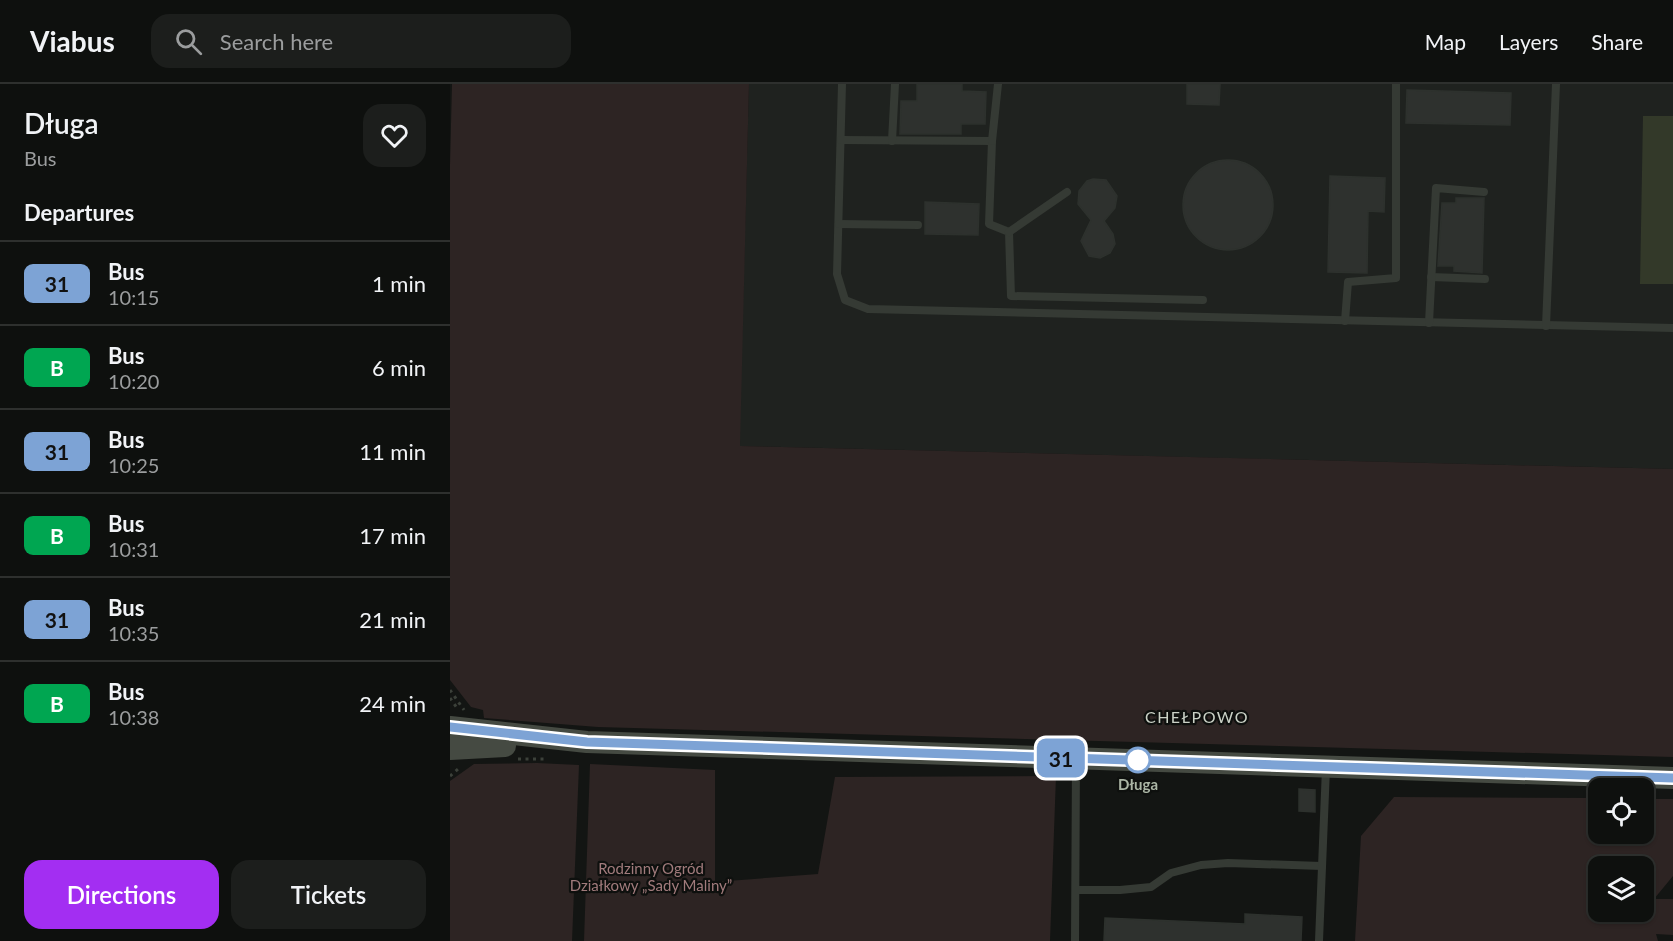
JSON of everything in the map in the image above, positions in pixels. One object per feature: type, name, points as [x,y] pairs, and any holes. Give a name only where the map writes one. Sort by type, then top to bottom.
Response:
[{"type":"main road","points":[[454,720],[587,742]]},
{"type":"main road","points":[[450,749],[587,742],[1673,778]]},
{"type":"lane","points":[[842,84],[837,274],[845,300],[868,309],[1673,328]]},
{"type":"lane","points":[[892,141],[895,84]]},
{"type":"lane","points":[[998,84],[992,141],[988,224],[1009,232]]},
{"type":"lane","points":[[1345,321],[1348,282],[1396,278],[1396,84]]},
{"type":"lane","points":[[1546,326],[1556,84]]},
{"type":"lane","points":[[841,140],[992,141]]},
{"type":"lane","points":[[1428,323],[1436,188],[1484,192]]},
{"type":"lane","points":[[1009,232],[1067,192]]},
{"type":"lane","points":[[839,224],[918,225]]},
{"type":"lane","points":[[1009,232],[1011,296],[1203,300]]},
{"type":"lane","points":[[1431,277],[1485,279]]},
{"type":"lane","points":[[1076,758],[1076,941]]},
{"type":"lane","points":[[1318,941],[1326,768]]},
{"type":"lane","points":[[1076,890],[1120,891],[1151,886],[1172,873],[1201,865],[1228,862],[1322,866]]},
{"type":"path","points":[[450,698],[454,720]]},
{"type":"path","points":[[510,759],[548,759]]},
{"type":"shaded area","points":[[749,84],[1673,84],[1673,469],[739,446]]},
{"type":"shaded area","points":[[1643,116],[1673,116],[1673,284],[1640,284]]},
{"type":"green space","points":[[452,84],[749,84],[740,446],[1673,469],[1673,757],[598,727],[484,718],[483,710],[471,707],[450,680]]},
{"type":"green space","points":[[474,764],[579,765],[572,941],[450,941],[450,781]]},
{"type":"green space","name":"Rodzinny Ogród Działkowy „Sady Maliny”","points":[[590,764],[715,770],[715,882],[818,874],[835,777],[1056,776],[1050,941],[584,941]]},
{"type":"green space","points":[[1394,797],[1588,798],[1588,844],[1654,844],[1654,799],[1673,799],[1673,876],[1654,899],[1673,899],[1673,935],[1656,934],[1658,941],[1355,941],[1361,836]]},
{"type":"building","points":[[917,84],[962,84],[962,91],[986,92],[985,124],[961,124],[961,134],[900,134],[901,101],[917,101]]},
{"type":"building","points":[[1187,84],[1220,84],[1219,105],[1187,104]]},
{"type":"building","points":[[1407,90],[1511,93],[1510,125],[1406,123]]},
{"type":"building","points":[[1228,160],[1245,163],[1260,173],[1270,188],[1273,205],[1270,222],[1260,237],[1245,247],[1228,250],[1211,247],[1196,237],[1186,222],[1183,205],[1186,188],[1196,173],[1211,163]]},
{"type":"building","points":[[1330,176],[1385,178],[1384,212],[1368,211],[1367,273],[1328,272]]},
{"type":"building","points":[[1106,180],[1117,196],[1115,208],[1104,221],[1113,234],[1115,244],[1110,253],[1100,258],[1089,256],[1081,241],[1091,220],[1078,204],[1079,191],[1087,181]]},
{"type":"building","points":[[1456,198],[1484,198],[1482,273],[1454,271],[1454,266],[1438,266],[1442,203],[1456,203]]},
{"type":"building","points":[[925,202],[979,204],[978,235],[925,234]]},
{"type":"building","points":[[1299,789],[1315,790],[1315,812],[1299,811]]},
{"type":"building","points":[[1245,914],[1302,917],[1301,941],[1104,941],[1105,918],[1245,924]]},
{"type":"bus line","name":"31","points":[[450,727],[467,731],[587,742],[1673,778]]},
{"type":"place","name":"Długa","points":[[1138,760]]},
{"type":"district","name":"CHEŁPOWO","points":[[1197,716]]}]
